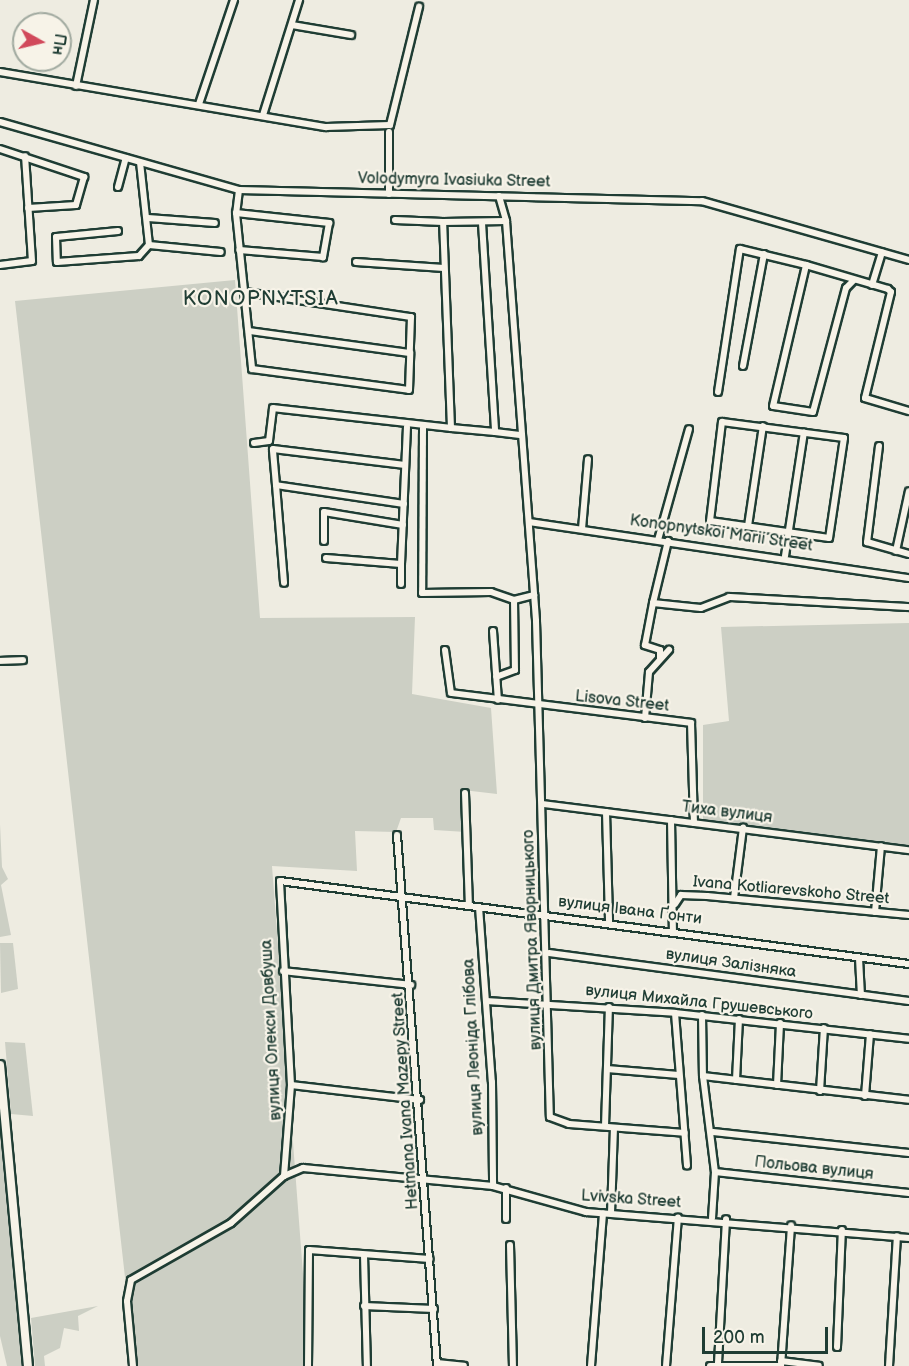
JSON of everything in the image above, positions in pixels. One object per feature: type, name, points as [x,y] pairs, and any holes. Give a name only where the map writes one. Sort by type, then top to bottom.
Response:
[{"type":"highway","points":[[0,1065],[28,1366]]},
{"type":"street","points":[[76,86],[94,0]]},
{"type":"street","points":[[199,104],[234,0]]},
{"type":"street","points":[[263,115],[299,0]]},
{"type":"street","points":[[0,72],[129,97],[199,104],[326,127],[390,125],[419,7]]},
{"type":"street","points":[[292,25],[351,35]]},
{"type":"street","name":"Volodymyra Ivasiuka Street","points":[[0,122],[239,190],[702,201],[909,260]]},
{"type":"street","points":[[388,132],[389,194]]},
{"type":"street","points":[[0,149],[25,156],[84,179],[76,205],[28,208]]},
{"type":"street","points":[[0,265],[32,261],[25,156]]},
{"type":"street","points":[[118,187],[126,158]]},
{"type":"street","points":[[118,231],[56,237],[57,262],[139,256],[149,245],[148,218],[140,162]]},
{"type":"street","points":[[239,190],[236,213],[253,370],[409,390],[410,315],[245,292]]},
{"type":"street","name":"вулиця Дмитра Яворницького","points":[[500,196],[506,221],[520,435],[534,594],[549,953],[550,1117],[568,1124],[605,1126]]},
{"type":"street","points":[[236,213],[329,223],[323,256],[239,250]]},
{"type":"street","points":[[148,218],[215,223]]},
{"type":"street","points":[[395,220],[482,223],[506,221]]},
{"type":"street","points":[[443,222],[451,428]]},
{"type":"street","points":[[482,223],[495,432]]},
{"type":"street","points":[[149,245],[221,252]]},
{"type":"street","points":[[718,392],[740,251],[764,254],[806,265],[872,285],[892,295],[865,399],[909,411]]},
{"type":"street","points":[[872,285],[882,252]]},
{"type":"street","points":[[743,366],[764,254]]},
{"type":"street","points":[[357,262],[444,268]]},
{"type":"street","points":[[806,265],[775,408],[814,410],[846,288],[854,280]]},
{"type":"street","points":[[249,331],[410,353]]},
{"type":"street","points":[[254,443],[269,441],[273,408],[407,428],[451,428],[520,435]]},
{"type":"street","points":[[720,424],[763,426],[845,440],[829,538],[708,518],[720,424]]},
{"type":"street","points":[[748,526],[763,426]]},
{"type":"street","points":[[401,584],[407,428]]},
{"type":"street","points":[[423,428],[419,536],[424,596],[491,592],[514,600],[534,594]]},
{"type":"street","points":[[658,540],[689,429]]},
{"type":"street","points":[[785,556],[804,432]]},
{"type":"street","points":[[284,583],[276,485],[276,446],[405,465]]},
{"type":"street","points":[[879,446],[867,541],[909,554]]},
{"type":"street","points":[[582,529],[588,459]]},
{"type":"street","points":[[276,485],[404,504]]},
{"type":"street","points":[[896,551],[909,491]]},
{"type":"street","points":[[324,541],[324,513],[403,525]]},
{"type":"street","name":"Konopnytskoi Marii Street","points":[[529,522],[785,556],[909,578]]},
{"type":"street","points":[[403,540],[419,536]]},
{"type":"street","points":[[660,658],[660,650],[645,645],[652,603],[668,541]]},
{"type":"street","points":[[326,558],[401,564]]},
{"type":"street","points":[[652,603],[700,608],[729,597],[909,608]]},
{"type":"street","points":[[496,676],[515,670],[514,600]]},
{"type":"street","points":[[493,631],[498,700]]},
{"type":"street","name":"Lisova Street","points":[[445,650],[451,693],[645,718],[695,728],[694,823]]},
{"type":"street","points":[[645,718],[650,672],[669,650]]},
{"type":"street","points":[[0,662],[23,660]]},
{"type":"street","points":[[465,793],[469,905]]},
{"type":"street","name":"Тиха вулиця","points":[[543,804],[909,850]]},
{"type":"street","points":[[606,812],[609,922]]},
{"type":"street","points":[[671,820],[675,904],[673,930]]},
{"type":"street","points":[[734,898],[743,828]]},
{"type":"street","name":"Hetmana Ivana Mazepy Street","points":[[397,835],[426,1178],[437,1364]]},
{"type":"street","points":[[875,912],[881,846]]},
{"type":"street","name":"вулиця Івана Ґонти","points":[[277,882],[673,930],[909,964]]},
{"type":"street","name":"вулиця Олекси Довбуша","points":[[277,882],[291,1085],[284,1176]]},
{"type":"street","name":"Ivana Kotliarevskoho Street","points":[[675,904],[681,895],[909,915]]},
{"type":"street","name":"вулиця Леоніда Глібова","points":[[479,907],[486,1000],[493,1186]]},
{"type":"street","name":"вулиця Залізняка","points":[[549,953],[909,1001]]},
{"type":"street","points":[[859,958],[861,995]]},
{"type":"street","points":[[283,971],[411,985]]},
{"type":"street","name":"вулиця Михайла Грушевського","points":[[486,1000],[550,1002],[702,1015],[909,1038]]},
{"type":"street","points":[[609,1007],[605,1126],[614,1129],[685,1133]]},
{"type":"street","points":[[675,1013],[687,1166]]},
{"type":"street","points":[[702,1015],[702,1077],[713,1132],[715,1172],[712,1218]]},
{"type":"street","points":[[736,1080],[740,1019]]},
{"type":"street","points":[[777,1085],[780,1023]]},
{"type":"street","points":[[820,1091],[824,1028]]},
{"type":"street","points":[[865,1096],[870,1034]]},
{"type":"street","points":[[607,1069],[679,1075]]},
{"type":"street","points":[[702,1077],[909,1100]]},
{"type":"street","points":[[291,1085],[420,1100]]},
{"type":"street","points":[[611,1213],[614,1129]]},
{"type":"street","points":[[713,1132],[909,1153]]},
{"type":"street","name":"Lvivska Street","points":[[284,1176],[315,1168],[426,1178],[506,1188],[565,1209],[726,1219],[909,1238]]},
{"type":"street","name":"Польова вулиця","points":[[715,1172],[909,1193]]},
{"type":"street","points":[[133,1366],[131,1280],[249,1211],[284,1176]]},
{"type":"street","points":[[506,1188],[506,1219]]},
{"type":"street","points":[[591,1366],[603,1213]]},
{"type":"street","points":[[666,1366],[678,1217]]},
{"type":"street","points":[[718,1363],[726,1219]]},
{"type":"street","points":[[781,1364],[791,1225]]},
{"type":"street","points":[[837,1347],[842,1230]]},
{"type":"street","points":[[889,1366],[897,1236]]},
{"type":"street","points":[[510,1245],[513,1366]]},
{"type":"street","points":[[308,1366],[306,1254],[430,1259]]},
{"type":"street","points":[[364,1255],[367,1366]]},
{"type":"street","points":[[364,1306],[434,1309]]},
{"type":"street","points":[[710,1366],[718,1363],[819,1366]]},
{"type":"street","points":[[437,1364],[464,1366]]},
{"type":"shaded area","points":[[235,280],[260,618],[415,617],[412,694],[491,708],[497,794],[463,790],[466,832],[434,830],[433,818],[401,818],[396,832],[355,831],[357,871],[272,866],[310,1366],[135,1366],[15,301]]},
{"type":"shaded area","points":[[909,623],[909,846],[703,821],[703,725],[729,721],[721,627]]},
{"type":"shaded area","points":[[0,824],[2,867],[8,879],[1,885],[11,935],[0,937]]},
{"type":"shaded area","points":[[0,943],[13,943],[18,989],[1,993]]},
{"type":"shaded area","points":[[5,1042],[25,1043],[33,1116],[11,1114]]},
{"type":"shaded area","points":[[0,1134],[22,1366],[7,1366],[0,1336]]},
{"type":"shaded area","points":[[98,1306],[78,1316],[79,1331],[64,1328],[60,1348],[44,1356],[45,1366],[35,1366],[31,1318]]},
{"type":"district","name":"KONOPNYTSIA","points":[[261,299]]}]
